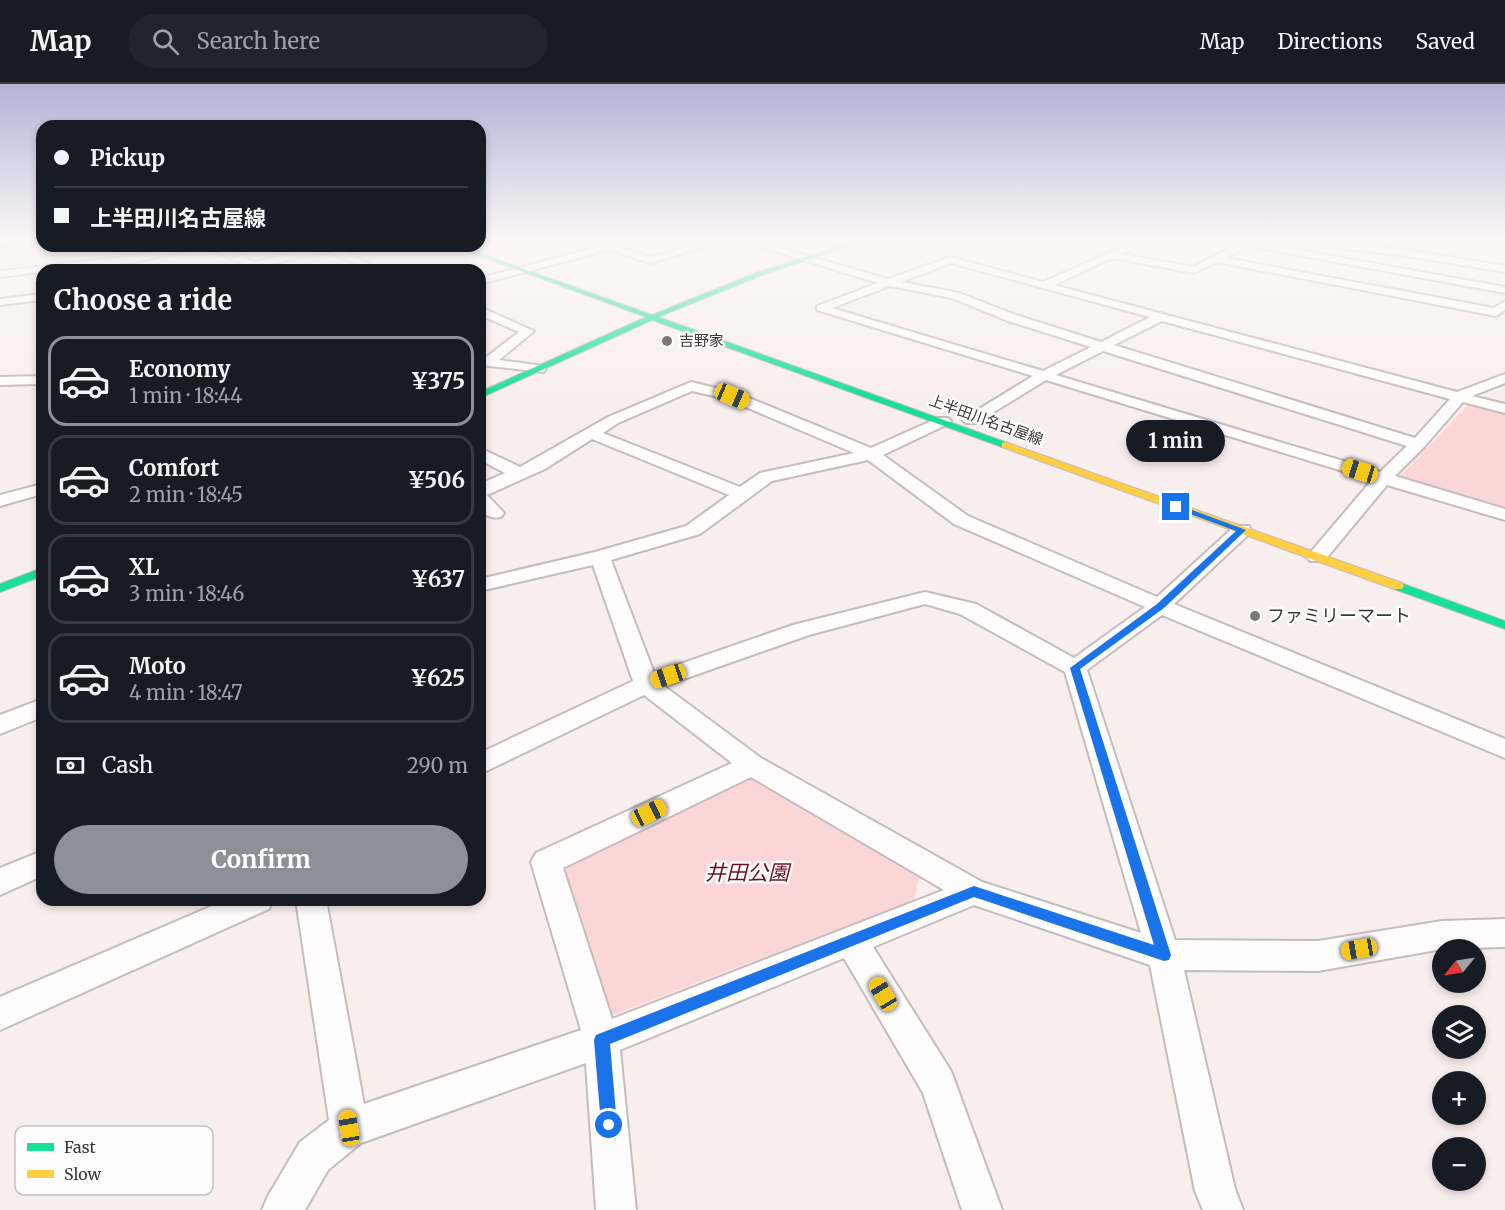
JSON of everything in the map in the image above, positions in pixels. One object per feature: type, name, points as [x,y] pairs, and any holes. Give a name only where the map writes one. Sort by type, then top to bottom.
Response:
[{"type":"main road","name":"上半田川名古屋線","points":[[594,294],[1242,530],[1322,552],[1483,602]]},
{"type":"main road","name":"上半田川名古屋線","points":[[612,294],[668,311],[971,420],[1322,552],[1505,625]]},
{"type":"main road","points":[[486,392],[706,294]]},
{"type":"main road","points":[[0,588],[36,574]]},
{"type":"street","points":[[857,294],[821,308],[1505,515]]},
{"type":"street","points":[[947,294],[1012,318],[1418,444]]},
{"type":"street","points":[[1081,294],[1461,395],[1505,409]]},
{"type":"street","points":[[1399,294],[1496,312],[1505,304]]},
{"type":"street","points":[[0,302],[36,298]]},
{"type":"street","points":[[486,314],[528,331],[486,361]]},
{"type":"street","points":[[971,420],[1043,376],[1162,316]]},
{"type":"street","points":[[486,362],[538,369]]},
{"type":"street","points":[[1322,552],[1383,478],[1418,444],[1461,395],[1505,378]]},
{"type":"street","points":[[0,381],[36,380]]},
{"type":"street","points":[[486,489],[519,472],[539,465],[614,420],[692,386],[732,396],[871,454],[961,520],[1160,606],[1505,749]]},
{"type":"street","points":[[486,584],[600,557],[693,530],[766,477],[871,454],[943,421]]},
{"type":"street","points":[[592,434],[741,494]]},
{"type":"street","points":[[486,456],[519,472]]},
{"type":"street","points":[[0,501],[36,491]]},
{"type":"street","points":[[486,505],[495,513]]},
{"type":"street","points":[[1075,668],[1160,606],[1242,530]]},
{"type":"street","points":[[600,557],[646,684],[752,765],[974,892],[1164,955],[1318,956],[1442,935],[1505,933]]},
{"type":"street","points":[[486,761],[646,684],[801,630],[926,598],[968,609],[1075,668],[1164,955],[1215,1191],[1223,1210]]},
{"type":"street","points":[[0,725],[36,710]]},
{"type":"street","points":[[616,1210],[602,1040],[546,862],[752,765]]},
{"type":"street","points":[[0,882],[36,866]]},
{"type":"street","points":[[282,1210],[314,1156],[349,1128],[602,1040],[974,892]]},
{"type":"street","points":[[0,1014],[244,906]]},
{"type":"street","points":[[312,906],[349,1128]]},
{"type":"street","points":[[851,940],[938,1084],[982,1210]]},
{"type":"green space","points":[[1470,403],[1505,414],[1505,509],[1398,478]]},
{"type":"green space","name":"井田公園","points":[[754,778],[920,874],[914,900],[612,1015],[563,866]]},
{"type":"traffic: fast","points":[[586,294],[1005,445]]},
{"type":"traffic: fast","points":[[486,392],[709,294]]},
{"type":"traffic: fast","points":[[0,588],[36,574]]},
{"type":"traffic: fast","points":[[1398,586],[1505,625]]},
{"type":"traffic: slow","points":[[1005,445],[1398,586]]},
{"type":"place","name":"吉野家","points":[[667,341]]},
{"type":"place","name":"ファミリーマート","points":[[1255,616]]},
{"type":"route","points":[[609,1125],[602,1040],[974,892],[1164,955],[1075,668],[1160,606],[1242,530],[1176,507]]}]
